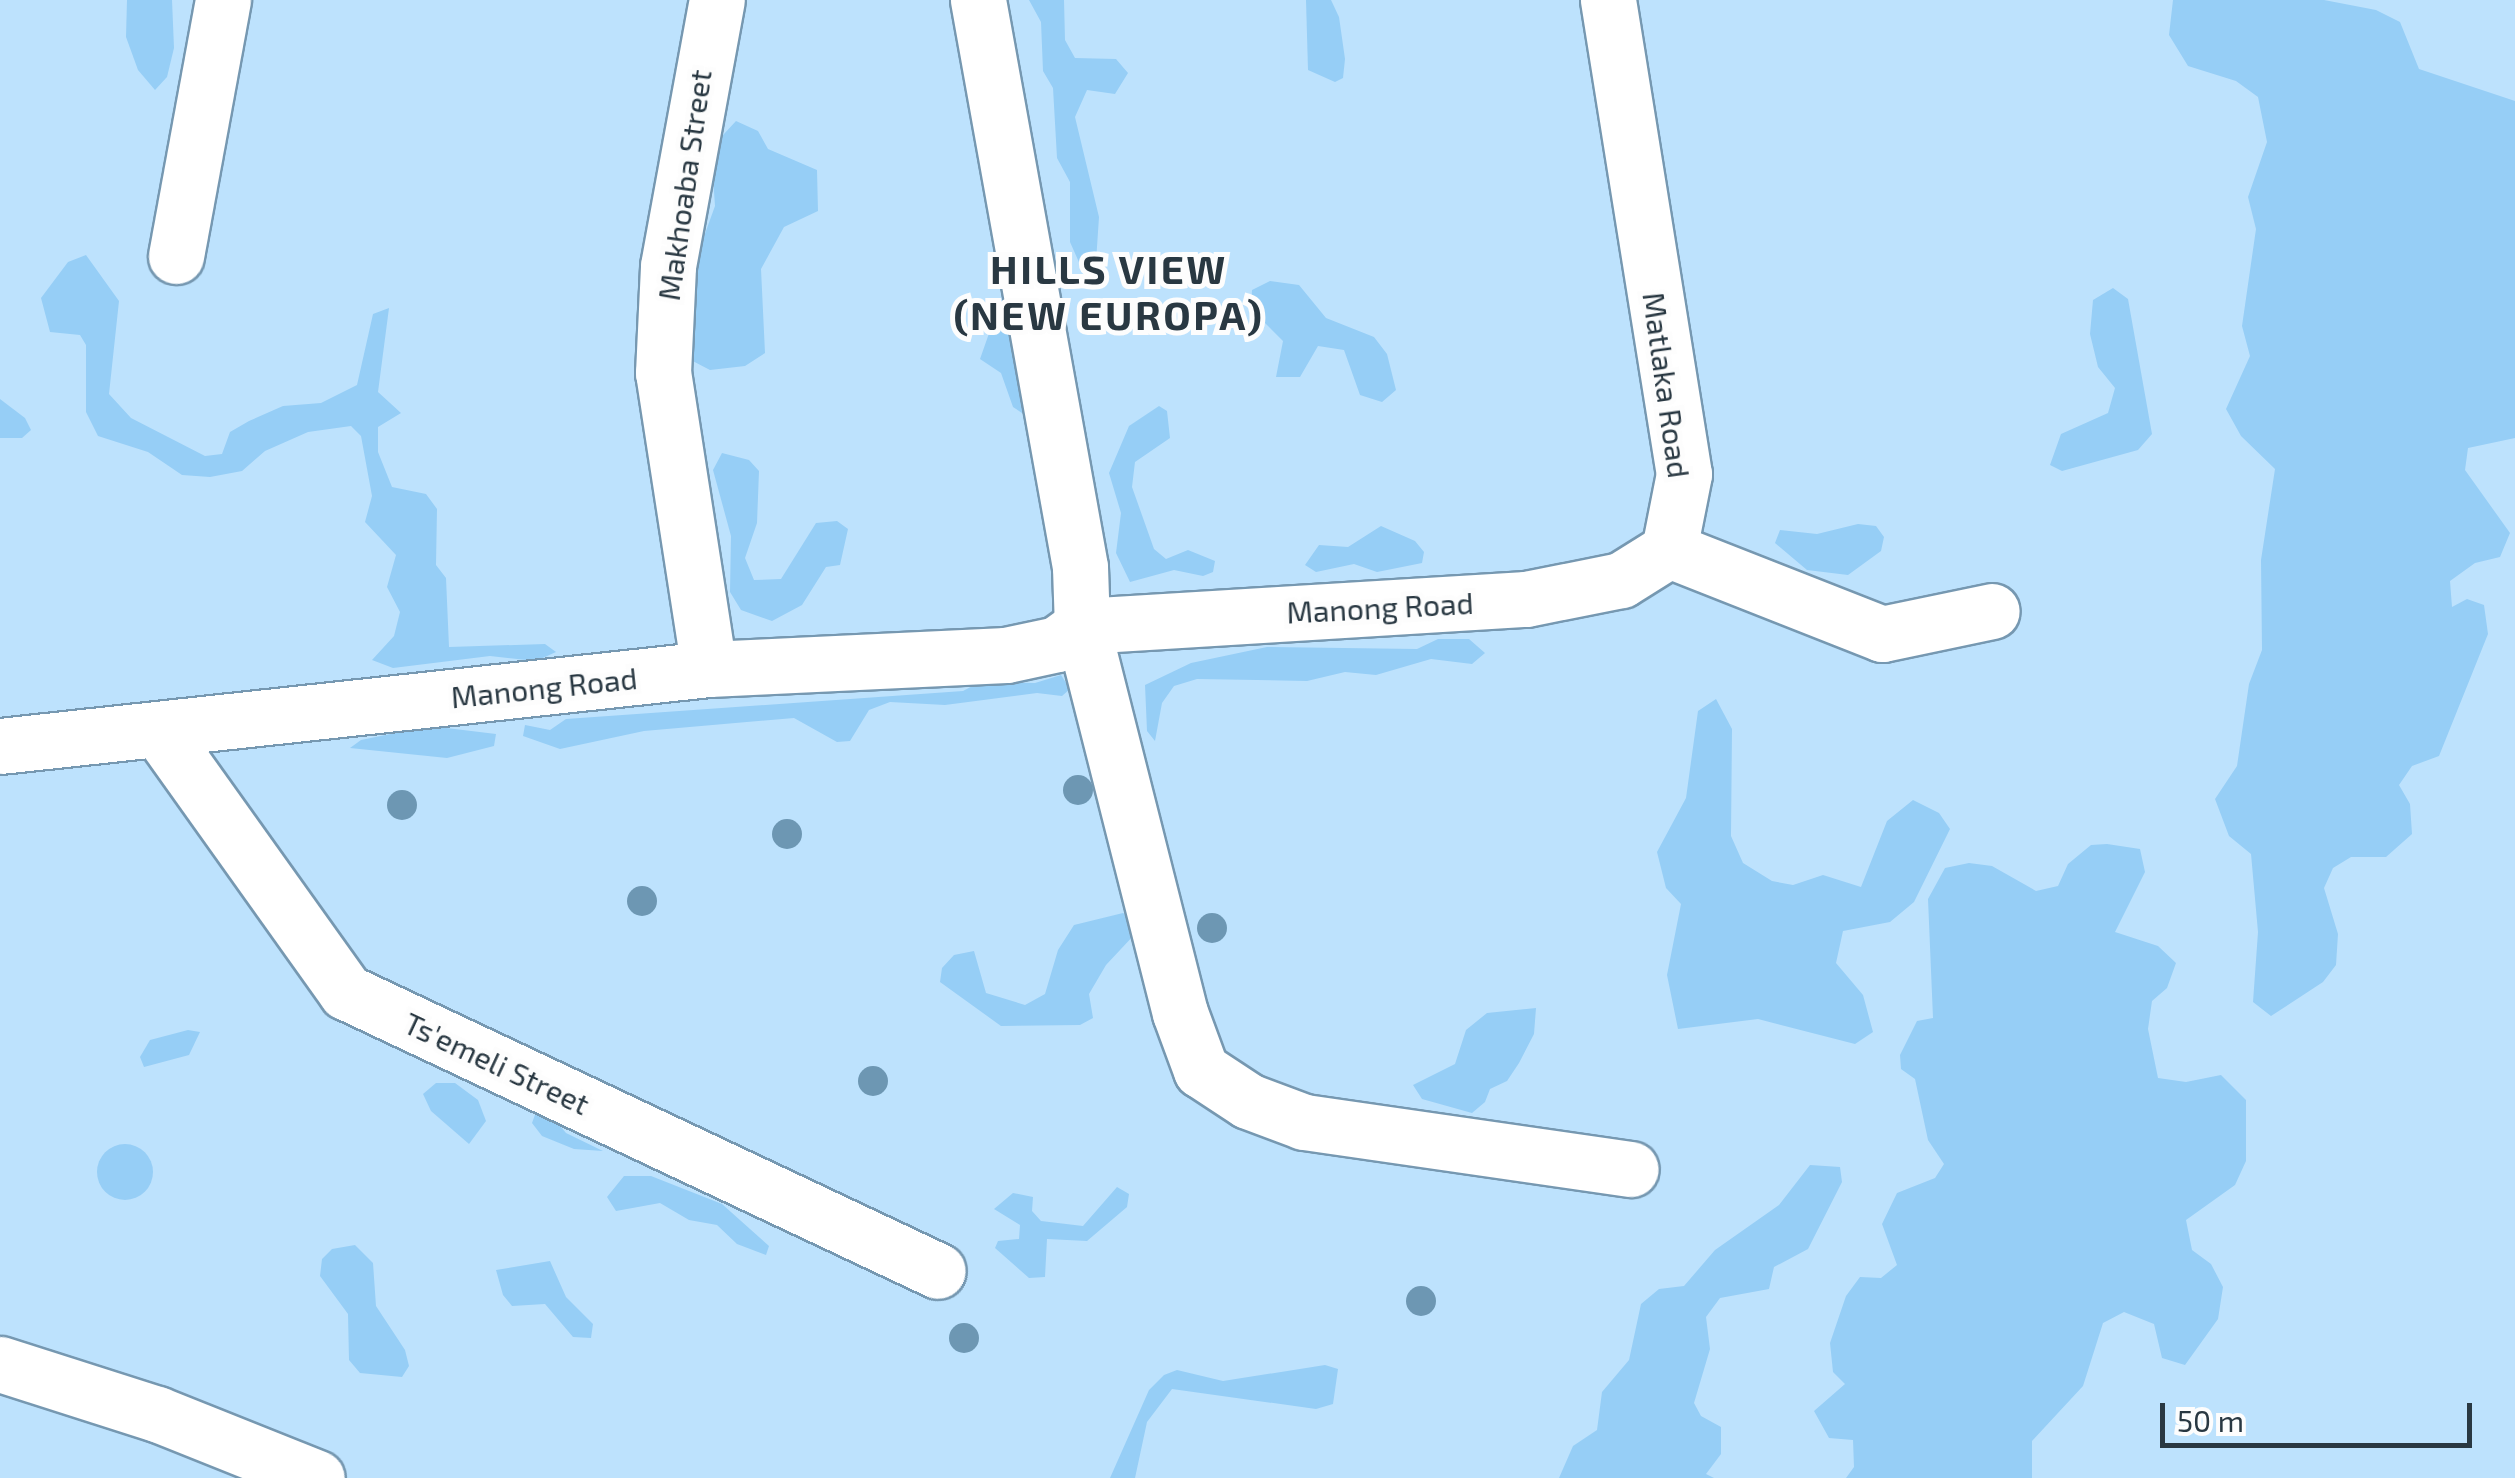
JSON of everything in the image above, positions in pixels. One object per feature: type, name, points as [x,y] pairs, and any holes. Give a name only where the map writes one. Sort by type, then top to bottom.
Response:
[{"type":"street","points":[[176,256],[223,0]]},
{"type":"street","name":"Makhoaba Street","points":[[709,669],[663,372],[668,266],[717,0]]},
{"type":"street","points":[[978,0],[1080,567],[1082,626],[1180,1013],[1201,1070],[1248,1101],[1304,1122],[1631,1168]]},
{"type":"street","name":"Matlaka Road","points":[[1608,0],[1684,474],[1669,550]]},
{"type":"street","points":[[1669,550],[1882,634],[1992,611]]},
{"type":"street","name":"Manong Road","points":[[0,746],[709,669],[1006,655],[1058,644],[1082,626],[1526,599],[1620,580],[1669,550]]},
{"type":"street","name":"Ts'emeli Street","points":[[159,730],[346,992],[938,1271]]},
{"type":"street","points":[[0,1364],[157,1414],[293,1474]]},
{"type":"shaded area","points":[[127,0],[172,0],[174,48],[167,77],[155,90],[138,70],[126,37]]},
{"type":"shaded area","points":[[1029,0],[1064,0],[1065,40],[1075,58],[1116,59],[1128,73],[1115,94],[1087,90],[1075,117],[1099,217],[1095,277],[1086,278],[1070,242],[1070,182],[1057,158],[1053,88],[1043,71],[1041,22]]},
{"type":"shaded area","points":[[1306,0],[1331,0],[1339,17],[1345,59],[1343,78],[1335,82],[1308,70]]},
{"type":"shaded area","points":[[2173,0],[2324,0],[2376,10],[2400,22],[2419,69],[2515,101],[2515,438],[2468,448],[2465,470],[2510,533],[2500,557],[2475,563],[2450,581],[2452,607],[2467,599],[2484,605],[2488,634],[2439,756],[2412,766],[2399,785],[2410,804],[2412,834],[2386,857],[2351,857],[2333,868],[2324,888],[2338,934],[2336,965],[2323,982],[2271,1016],[2253,1002],[2258,932],[2251,854],[2229,836],[2215,799],[2237,766],[2249,684],[2262,650],[2261,560],[2275,469],[2241,436],[2226,409],[2250,356],[2242,326],[2256,229],[2248,197],[2267,142],[2258,97],[2236,81],[2188,66],[2169,35]]},
{"type":"shaded area","points":[[736,121],[758,131],[768,149],[817,170],[818,211],[784,227],[761,269],[765,353],[745,366],[710,370],[685,357],[689,278],[715,206],[711,148]]},
{"type":"shaded area","points":[[86,255],[119,301],[109,394],[131,418],[205,456],[222,454],[230,432],[249,421],[283,406],[321,403],[357,385],[373,314],[389,308],[378,392],[401,413],[378,427],[378,452],[392,487],[426,494],[437,509],[436,565],[446,578],[449,647],[545,644],[556,652],[536,661],[490,656],[393,668],[372,660],[394,636],[400,612],[387,587],[396,555],[365,522],[372,496],[361,436],[351,426],[308,432],[265,451],[242,471],[210,477],[182,475],[148,452],[98,436],[86,412],[86,345],[80,335],[50,332],[41,298],[68,262]]},
{"type":"shaded area","points":[[1270,281],[1299,285],[1326,318],[1374,337],[1387,354],[1396,390],[1382,402],[1360,395],[1344,350],[1318,346],[1300,377],[1276,377],[1283,341],[1251,309],[1252,290]]},
{"type":"shaded area","points":[[2113,288],[2128,299],[2152,434],[2138,450],[2062,471],[2050,465],[2061,434],[2108,413],[2115,388],[2098,367],[2090,334],[2093,300]]},
{"type":"shaded area","points":[[999,305],[1006,305],[1028,417],[1013,407],[1001,373],[980,359]]},
{"type":"shaded area","points":[[0,399],[25,418],[31,430],[22,438],[0,438]]},
{"type":"shaded area","points":[[1159,406],[1167,411],[1170,438],[1135,462],[1132,487],[1154,549],[1166,559],[1188,550],[1215,561],[1213,572],[1203,576],[1174,570],[1130,582],[1116,553],[1121,513],[1109,473],[1129,426]]},
{"type":"shaded area","points":[[722,453],[749,460],[759,471],[757,523],[745,558],[754,580],[781,579],[816,523],[837,521],[848,529],[840,565],[826,567],[802,605],[772,621],[741,610],[730,592],[731,536],[713,470]]},
{"type":"shaded area","points":[[1858,524],[1876,526],[1884,537],[1881,551],[1848,575],[1807,570],[1775,543],[1780,530],[1817,534]]},
{"type":"shaded area","points":[[1381,526],[1415,541],[1424,552],[1422,563],[1377,572],[1354,564],[1316,572],[1305,565],[1319,545],[1348,547]]},
{"type":"shaded area","points":[[1438,639],[1469,639],[1485,653],[1472,664],[1431,659],[1376,675],[1345,672],[1307,681],[1197,679],[1174,686],[1162,703],[1155,741],[1147,731],[1145,685],[1191,663],[1267,647],[1417,649]]},
{"type":"shaded area","points":[[1061,675],[1070,689],[1062,696],[1037,693],[945,705],[890,702],[869,710],[850,741],[837,742],[794,718],[644,731],[560,749],[523,736],[525,725],[550,730],[566,719],[963,691],[980,682],[1035,683]]},
{"type":"shaded area","points":[[1716,699],[1732,729],[1731,836],[1743,863],[1772,881],[1793,885],[1823,875],[1861,887],[1887,821],[1913,800],[1939,813],[1950,829],[1914,902],[1890,922],[1843,931],[1836,963],[1863,995],[1873,1032],[1855,1044],[1758,1019],[1678,1029],[1667,975],[1681,904],[1666,888],[1657,852],[1686,798],[1698,711]]},
{"type":"shaded area","points":[[430,726],[496,734],[494,746],[447,758],[350,748],[361,740]]},
{"type":"shaded area","points":[[2091,845],[2140,849],[2145,872],[2115,932],[2158,946],[2176,963],[2167,988],[2152,1001],[2148,1029],[2158,1078],[2186,1082],[2221,1075],[2246,1100],[2246,1161],[2235,1185],[2186,1220],[2192,1250],[2211,1264],[2223,1287],[2218,1319],[2185,1365],[2162,1358],[2154,1324],[2124,1312],[2103,1323],[2083,1386],[2032,1441],[2032,1478],[1846,1478],[1854,1467],[1853,1440],[1829,1438],[1814,1411],[1845,1384],[1833,1372],[1830,1343],[1846,1296],[1860,1277],[1881,1278],[1897,1265],[1882,1224],[1897,1193],[1935,1178],[1944,1164],[1928,1140],[1915,1079],[1901,1069],[1900,1055],[1917,1021],[1933,1018],[1928,899],[1945,868],[1969,863],[1992,866],[2036,891],[2058,886],[2068,864]]},
{"type":"shaded area","points":[[1123,913],[1135,921],[1135,934],[1106,965],[1089,994],[1093,1018],[1080,1025],[1001,1026],[940,982],[942,968],[954,955],[974,951],[986,993],[1025,1005],[1045,994],[1058,950],[1074,925]]},
{"type":"shaded area","points":[[1536,1008],[1534,1034],[1519,1063],[1507,1081],[1490,1089],[1485,1102],[1472,1113],[1422,1099],[1413,1085],[1455,1064],[1466,1030],[1487,1013]]},
{"type":"shaded area","points":[[188,1030],[200,1032],[189,1055],[144,1067],[140,1057],[150,1040]]},
{"type":"shaded area","points":[[436,1083],[455,1083],[478,1100],[486,1121],[469,1144],[431,1111],[423,1094]]},
{"type":"shaded area","points":[[536,1112],[551,1115],[566,1133],[603,1151],[574,1149],[542,1136],[532,1123]]},
{"type":"shaded area","points":[[125,1144],[145,1152],[153,1172],[145,1192],[125,1200],[105,1192],[97,1172],[105,1152]]},
{"type":"shaded area","points":[[1810,1165],[1840,1167],[1842,1182],[1808,1249],[1774,1267],[1769,1289],[1720,1298],[1706,1317],[1710,1349],[1694,1403],[1701,1416],[1721,1427],[1721,1454],[1706,1474],[1714,1478],[1559,1478],[1573,1446],[1597,1430],[1602,1392],[1629,1360],[1641,1304],[1659,1289],[1684,1286],[1715,1250],[1779,1205]]},
{"type":"shaded area","points":[[624,1176],[651,1176],[722,1204],[769,1246],[766,1255],[737,1244],[717,1225],[689,1220],[660,1203],[616,1211],[607,1197]]},
{"type":"shaded area","points":[[1117,1187],[1129,1194],[1127,1207],[1087,1241],[1047,1239],[1045,1277],[1029,1278],[995,1248],[998,1241],[1019,1239],[1020,1225],[994,1209],[1013,1193],[1033,1197],[1032,1211],[1041,1221],[1083,1226]]},
{"type":"shaded area","points":[[355,1245],[373,1263],[376,1306],[405,1350],[409,1366],[402,1377],[360,1373],[349,1360],[348,1314],[320,1276],[322,1259],[332,1249]]},
{"type":"shaded area","points":[[550,1261],[566,1297],[593,1324],[591,1338],[573,1337],[545,1304],[512,1306],[503,1295],[496,1270]]},
{"type":"shaded area","points":[[1325,1365],[1338,1369],[1333,1404],[1316,1409],[1172,1389],[1147,1422],[1135,1478],[1110,1478],[1149,1390],[1164,1375],[1177,1370],[1223,1381]]},
{"type":"district","name":"HILLS VIEW (NEW EUROPA)","points":[[1109,291]]}]
